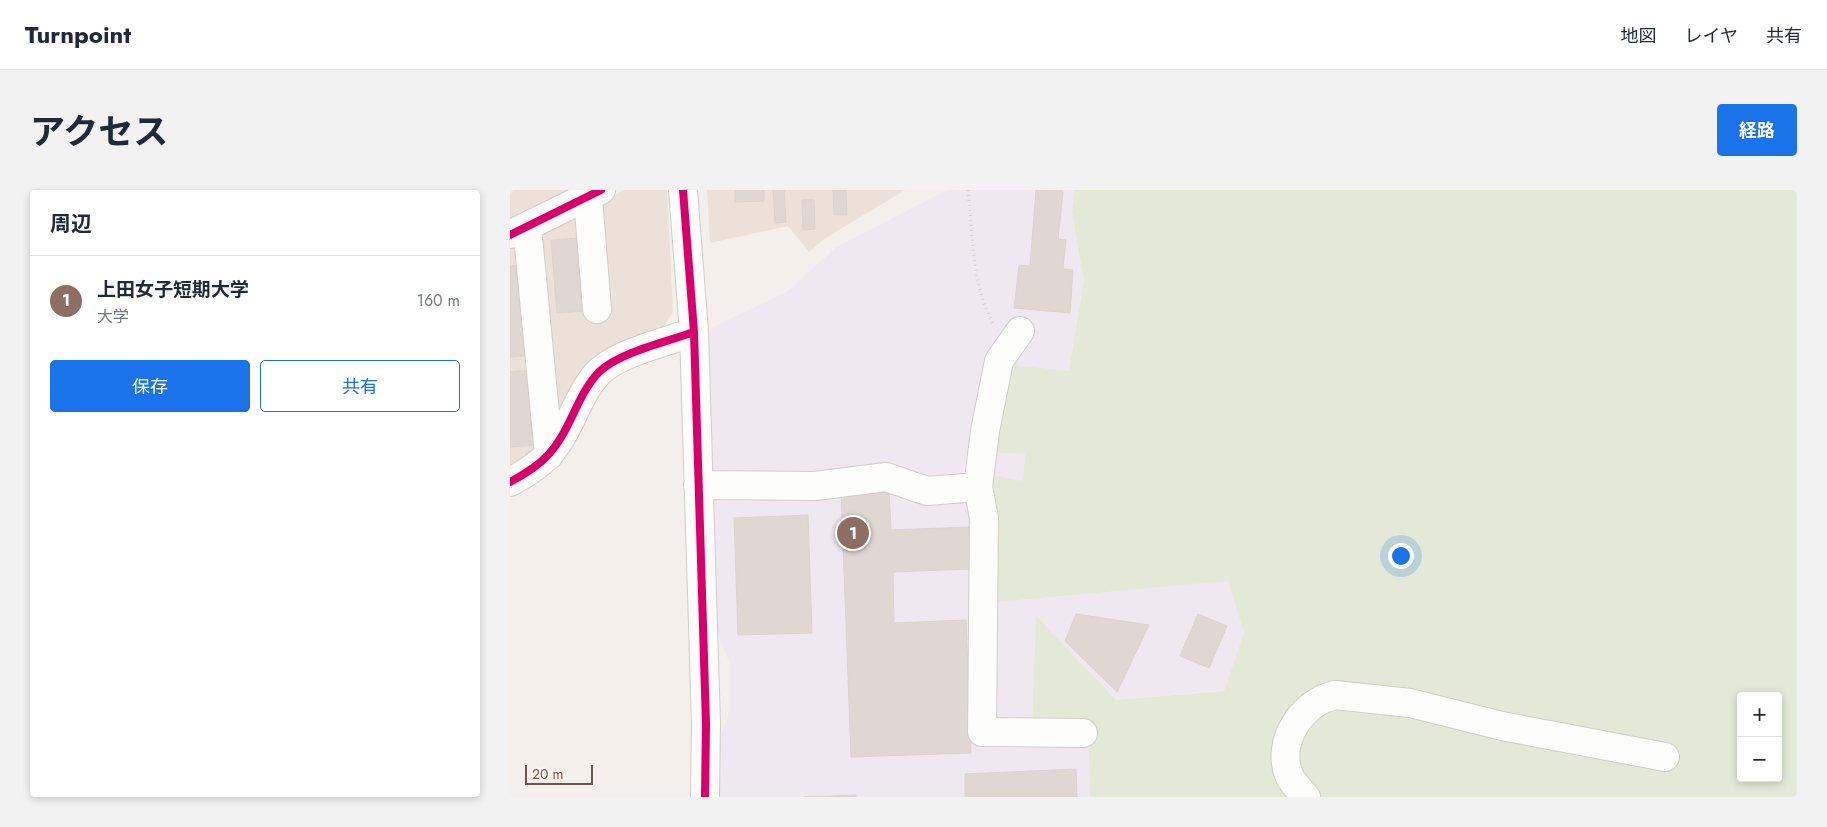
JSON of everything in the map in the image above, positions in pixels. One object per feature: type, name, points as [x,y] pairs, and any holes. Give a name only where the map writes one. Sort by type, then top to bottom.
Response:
[{"type":"street","points":[[682,190],[694,332],[706,724],[705,797]]},
{"type":"street","points":[[549,455],[515,231],[595,194],[597,308]]},
{"type":"street","points":[[510,482],[535,468],[549,455],[581,398],[599,373],[613,362],[694,332]]},
{"type":"street","points":[[1014,338],[999,361],[985,431],[978,488],[984,518],[982,732],[1083,733]]},
{"type":"street","points":[[698,486],[815,486],[886,477],[927,491],[978,488]]},
{"type":"street","points":[[1306,797],[1290,777],[1286,765],[1285,749],[1290,731],[1310,707],[1324,698],[1335,695],[1410,703],[1502,726],[1665,757]]},
{"type":"path","points":[[968,190],[977,271],[990,317],[1014,338]]},
{"type":"shaded area","points":[[510,190],[613,190],[615,195],[623,190],[667,190],[673,312],[660,332],[609,355],[510,492]]},
{"type":"shaded area","points":[[707,190],[905,190],[824,239],[809,252],[788,226],[710,243]]},
{"type":"shaded area","points":[[947,190],[1075,190],[1072,212],[1084,281],[1069,371],[1006,364],[992,452],[1025,454],[1023,481],[990,476],[996,602],[1228,581],[1244,633],[1225,690],[1116,700],[1036,617],[1032,722],[1088,719],[1090,797],[720,797],[720,738],[730,709],[730,664],[717,632],[707,330],[788,291],[835,248]]},
{"type":"green space","points":[[1075,190],[1797,190],[1797,797],[1090,797],[1088,719],[1032,722],[1036,616],[1116,700],[1224,691],[1244,633],[1228,581],[996,602],[989,475],[1023,481],[1025,454],[992,452],[1005,364],[1069,371],[1084,281],[1072,212]]},
{"type":"building","points":[[735,190],[764,190],[764,201],[735,202]]},
{"type":"building","points":[[773,190],[784,190],[786,222],[775,223]]},
{"type":"building","points":[[833,190],[846,190],[847,215],[834,215]]},
{"type":"building","points":[[1036,190],[1063,191],[1058,239],[1066,240],[1063,269],[1073,270],[1070,313],[1014,308],[1019,265],[1030,266]]},
{"type":"building","points":[[802,200],[814,200],[815,229],[803,230]]},
{"type":"building","points":[[580,238],[585,311],[557,313],[551,240]]},
{"type":"building","points":[[523,265],[530,355],[510,357],[510,266]]},
{"type":"building","points":[[530,370],[537,445],[510,447],[510,372]]},
{"type":"building","points":[[889,490],[891,530],[969,527],[971,569],[893,572],[894,623],[966,620],[971,753],[851,757],[841,492]]},
{"type":"building","points":[[808,515],[812,633],[738,635],[734,518]]},
{"type":"building","points":[[1076,614],[1149,625],[1117,692],[1065,641]]},
{"type":"building","points":[[1198,614],[1227,626],[1209,668],[1180,656]]},
{"type":"building","points":[[1076,769],[1077,797],[965,797],[965,774]]},
{"type":"building","points":[[856,795],[856,797],[804,797]]},
{"type":"cycle path","points":[[510,235],[601,190]]},
{"type":"cycle path","points":[[683,190],[694,332],[706,724],[705,797]]},
{"type":"cycle path","points":[[510,482],[539,464],[555,447],[562,437],[584,392],[599,372],[631,353],[694,332]]},
{"type":"place","name":"上田女子短期大学","points":[[853,533]]}]
